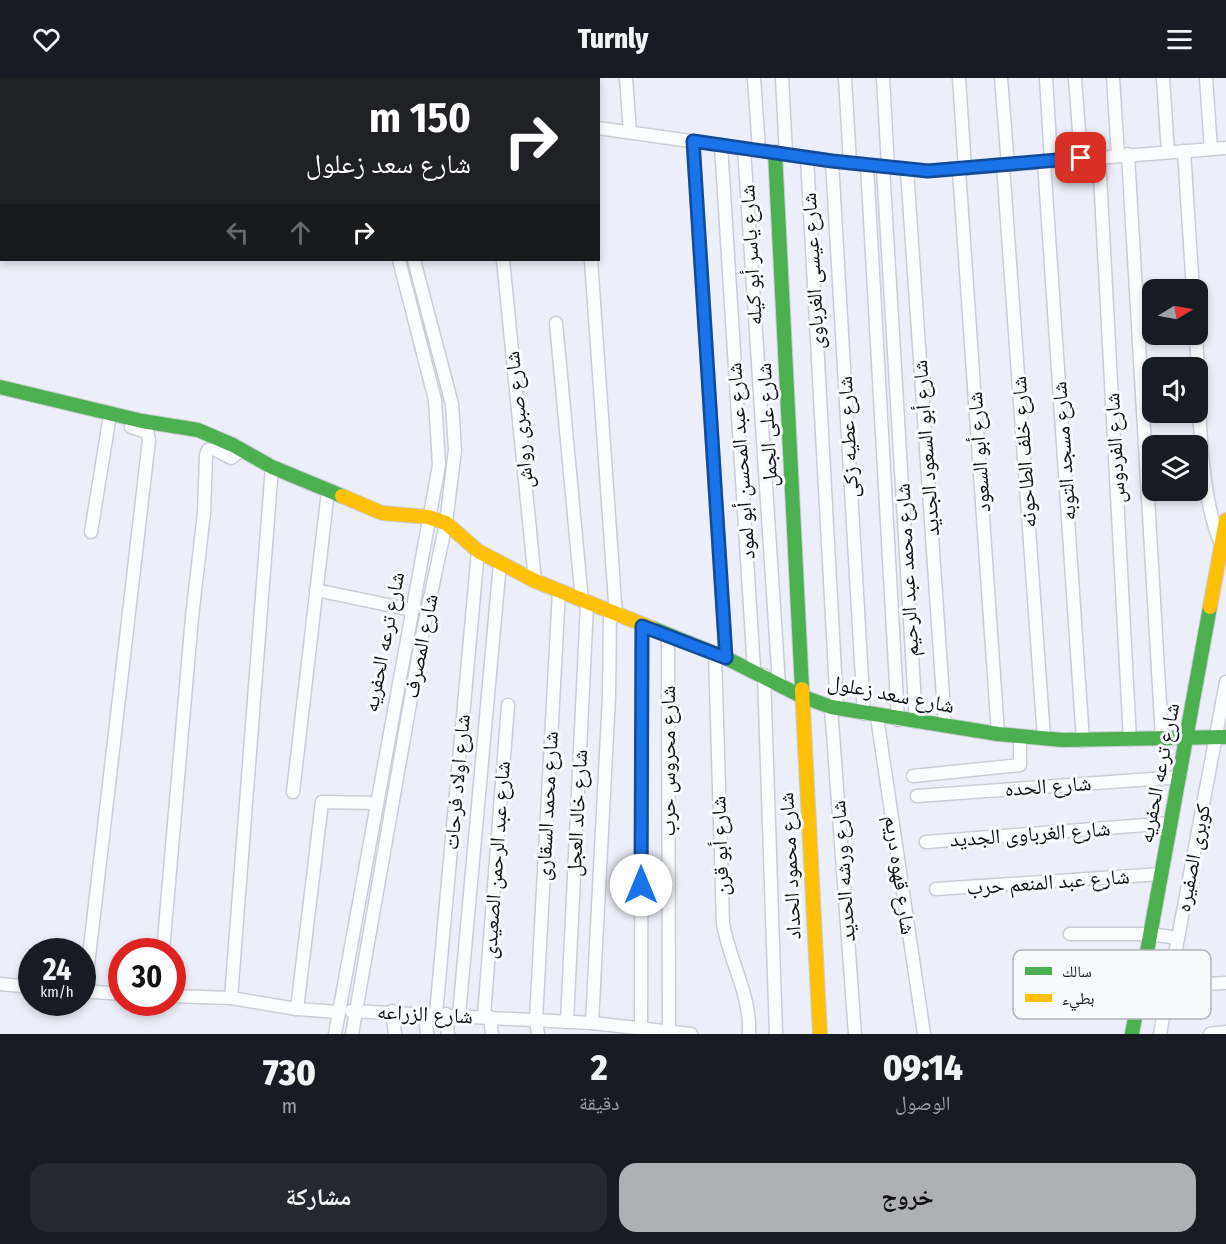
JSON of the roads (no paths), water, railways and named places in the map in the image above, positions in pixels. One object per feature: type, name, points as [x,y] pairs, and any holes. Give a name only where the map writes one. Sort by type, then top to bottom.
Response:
[{"type":"street","points":[[626,78],[630,132]]},
{"type":"street","points":[[754,78],[759,150]]},
{"type":"street","points":[[780,153],[782,78]]},
{"type":"street","points":[[845,78],[850,163]]},
{"type":"street","name":"شارع محمد عبد الرحيم","points":[[883,78],[916,722]]},
{"type":"street","name":"شارع أبو السعود","points":[[959,78],[962,169],[998,734]]},
{"type":"street","name":"شارع خلف الطاحونه","points":[[1001,78],[1044,738]]},
{"type":"street","name":"شارع مسجد التوبه","points":[[1046,78],[1047,161],[1083,741]]},
{"type":"street","points":[[1075,78],[1081,158]]},
{"type":"street","points":[[1113,78],[1123,155],[1162,738]]},
{"type":"street","points":[[1163,78],[1168,152]]},
{"type":"street","points":[[1206,78],[1211,149]]},
{"type":"street","points":[[600,128],[907,170],[962,169],[1099,156],[1226,148]]},
{"type":"street","name":"شارع أبو قرن","points":[[693,141],[720,656],[723,923],[729,950],[747,1002],[748,1034]]},
{"type":"street","name":"شارع عبد المحسن أبو لمود","points":[[721,145],[759,672],[776,1034]]},
{"type":"street","name":"شارع ياسر أبو كيله","points":[[744,148],[779,685]]},
{"type":"street","points":[[1184,151],[1192,279]]},
{"type":"street","name":"شارع على الجمل","points":[[780,153],[801,696]]},
{"type":"street","name":"شارع الفردوس","points":[[1099,156],[1130,740]]},
{"type":"street","name":"شارع عيسى الغرباوى","points":[[807,158],[834,708]]},
{"type":"street","name":"شارع عطيه زكى","points":[[832,161],[871,715]]},
{"type":"street","points":[[867,165],[898,720]]},
{"type":"street","name":"شارع أبو السعود الجديد","points":[[907,170],[945,726]]},
{"type":"street","name":"شارع ترعه الحفريه","points":[[334,1034],[439,465],[438,425],[431,380],[399,261]]},
{"type":"street","name":"شارع المصرف","points":[[352,1034],[421,641],[453,479],[455,425],[446,378],[414,261]]},
{"type":"street","name":"شارع صبرى رواش","points":[[503,261],[535,581]]},
{"type":"street","points":[[591,261],[613,614],[592,1023]]},
{"type":"street","name":"شارع خالد العجل","points":[[556,324],[585,602],[567,1022]]},
{"type":"street","points":[[1197,345],[1206,492],[1214,528],[1222,546]]},
{"type":"street","points":[[0,387],[110,417],[144,430],[149,435],[90,938]]},
{"type":"street","points":[[110,417],[198,430],[272,467],[382,513],[428,517],[446,523]]},
{"type":"street","points":[[91,532],[110,417]]},
{"type":"street","points":[[164,938],[192,617],[204,513],[206,455],[208,450],[214,449],[231,458],[241,450]]},
{"type":"street","points":[[231,998],[272,467]]},
{"type":"street","points":[[293,792],[328,491]]},
{"type":"street","name":"شارع ترعه الحفريه","points":[[1147,950],[1226,520]]},
{"type":"street","name":"شارع سعد زعلول","points":[[446,523],[478,551],[535,581],[759,672],[801,696],[834,708],[898,720],[998,734],[1083,741],[1188,736],[1220,737]]},
{"type":"street","name":"شارع اولاد فرحات","points":[[435,1014],[478,551]]},
{"type":"street","points":[[459,1015],[500,563]]},
{"type":"street","points":[[316,590],[412,610]]},
{"type":"street","name":"شارع محمد السقارى","points":[[538,1034],[536,1020],[559,591]]},
{"type":"street","points":[[640,1027],[642,626]]},
{"type":"street","name":"شارع محروس حرب","points":[[668,636],[669,1031]]},
{"type":"street","name":"كوبرى الصفيره","points":[[1176,950],[1220,737],[1226,682]]},
{"type":"street","name":"شارع محمود الحداد","points":[[801,696],[820,1034]]},
{"type":"street","name":"شارع عبد الرحمن الصعيدى","points":[[492,1034],[487,1016],[508,705]]},
{"type":"street","name":"شارع ورشه الحديد","points":[[834,708],[855,1034]]},
{"type":"street","name":"شارع قهوه دريم","points":[[871,715],[924,1034]]},
{"type":"street","points":[[913,776],[1020,765],[1020,736]]},
{"type":"street","name":"شارع الحده","points":[[916,796],[1180,777]]},
{"type":"street","points":[[297,1009],[322,802],[375,803]]},
{"type":"street","name":"شارع الغرباوى الجديد","points":[[926,842],[1171,823]]},
{"type":"street","name":"شارع عبد المنعم حرب","points":[[936,889],[1161,874]]},
{"type":"street","points":[[1070,934],[1150,934],[1178,938]]},
{"type":"street","points":[[1211,984],[1226,983]]},
{"type":"street","points":[[0,984],[18,986]]},
{"type":"street","name":"شارع الزراعه","points":[[186,996],[231,998],[297,1009],[487,1016],[592,1023],[608,1029],[640,1027],[655,1032],[669,1031],[686,1034]]},
{"type":"street","points":[[392,1011],[395,1034]]},
{"type":"street","points":[[427,1034],[435,1014]]},
{"type":"street","points":[[435,1014],[448,1034]]},
{"type":"street","name":"شارع ترعه الحفريه","points":[[1132,1034],[1135,1019]]},
{"type":"street","name":"كوبرى الصفيره","points":[[1160,1034],[1163,1019]]},
{"type":"street","points":[[1210,1034],[1226,1032]]}]
